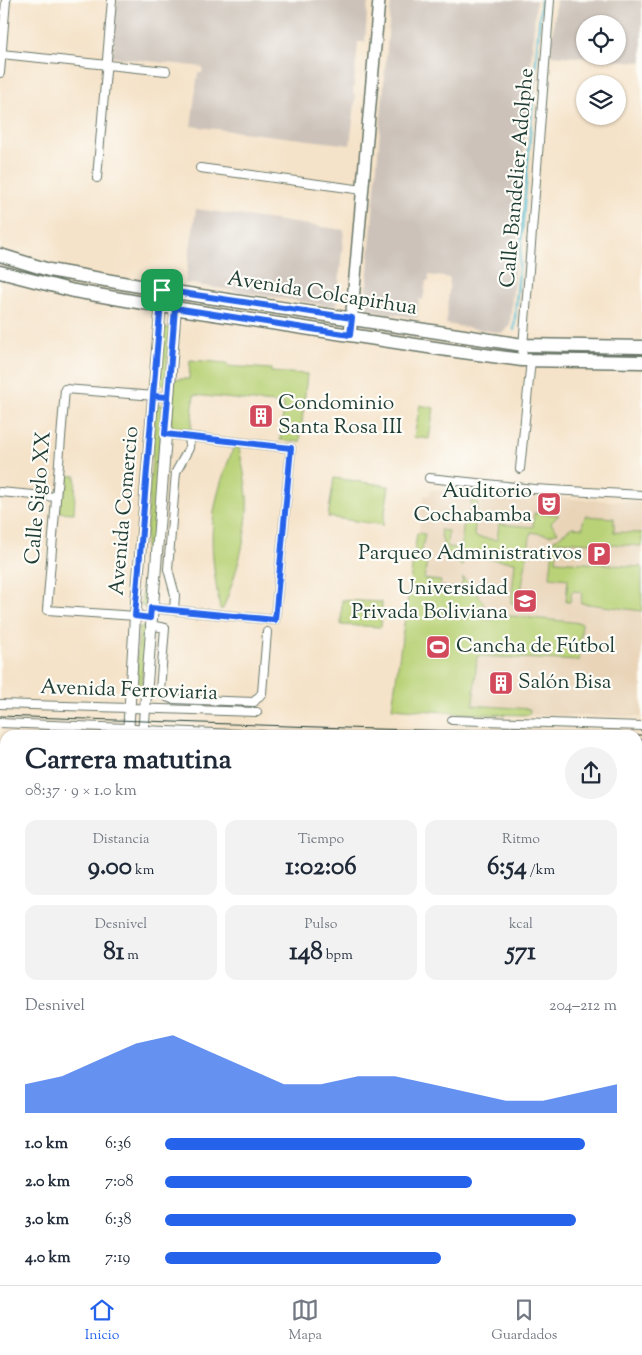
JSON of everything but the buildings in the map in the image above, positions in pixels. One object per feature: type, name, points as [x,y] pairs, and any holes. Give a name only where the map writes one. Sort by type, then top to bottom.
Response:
[{"type":"main road","points":[[350,335],[379,0]]},
{"type":"main road","name":"Avenida Colcapirhua","points":[[0,255],[49,270],[162,290],[523,345],[642,348]]},
{"type":"main road","points":[[0,272],[74,291],[161,306]]},
{"type":"main road","name":"Avenida Colcapirhua","points":[[161,306],[527,360],[642,362]]},
{"type":"street","points":[[0,73],[6,0]]},
{"type":"street","points":[[97,178],[112,0]]},
{"type":"street","name":"Calle Bandelier Adolphe","points":[[520,469],[527,360],[523,345],[550,0]]},
{"type":"street","points":[[2,54],[166,72]]},
{"type":"street","points":[[200,168],[363,190]]},
{"type":"street","name":"Avenida Comercio","points":[[128,730],[135,616],[162,290]]},
{"type":"street","name":"Avenida Comercio","points":[[143,730],[177,292]]},
{"type":"street","name":"Calle Siglo XX","points":[[135,616],[48,610],[56,497],[65,388],[153,396]]},
{"type":"street","points":[[153,396],[168,397]]},
{"type":"street","points":[[135,616],[151,617],[174,610],[275,620],[291,448],[165,434]]},
{"type":"street","points":[[174,610],[175,595],[168,569],[176,472],[189,448],[190,437]]},
{"type":"street","points":[[429,478],[534,489],[642,495]]},
{"type":"street","points":[[0,492],[56,497]]},
{"type":"street","points":[[151,617],[165,628],[160,690],[172,699],[254,702],[262,693],[267,632]]},
{"type":"street","name":"Avenida Ferroviaria","points":[[0,704],[144,710],[257,712]]},
{"type":"street","points":[[452,720],[642,726]]},
{"type":"street","name":"Avenida Ferroviaria","points":[[0,723],[112,730]]},
{"type":"shaded area","points":[[117,0],[368,0],[365,42],[358,42],[353,94],[356,95],[350,145],[191,126],[198,73],[202,73],[203,67],[112,57]]},
{"type":"shaded area","points":[[391,0],[536,0],[510,324],[501,333],[446,324],[450,278],[429,275],[429,281],[426,281],[423,300],[419,299],[417,318],[370,310],[365,307]]},
{"type":"shaded area","points":[[556,0],[642,0],[642,62],[626,61],[626,15],[576,15],[576,57],[551,55]]},
{"type":"shaded area","points":[[196,209],[344,230],[337,304],[330,306],[185,283]]},
{"type":"shaded area","name":"Universidad Privada Boliviana","points":[[431,490],[642,503],[642,717],[472,714],[392,708],[424,495],[429,495]]},
{"type":"green space","points":[[163,328],[170,328],[166,384],[159,384]]},
{"type":"green space","points":[[536,352],[642,353],[642,358],[536,357]]},
{"type":"green space","points":[[190,360],[227,363],[227,366],[271,369],[271,372],[307,374],[300,442],[280,440],[284,404],[194,395],[191,431],[176,429],[171,425],[174,379],[189,379]]},
{"type":"green space","points":[[156,404],[163,405],[148,606],[141,606]]},
{"type":"green space","points":[[420,405],[434,408],[429,439],[414,437]]},
{"type":"green space","points":[[234,446],[239,447],[245,478],[247,497],[246,526],[237,568],[223,609],[220,609],[214,569],[212,529],[218,495]]},
{"type":"green space","points":[[62,475],[76,476],[74,513],[59,512]]},
{"type":"green space","points":[[334,478],[389,486],[383,525],[328,517]]},
{"type":"green space","points":[[471,501],[478,502],[474,534],[476,537],[497,540],[499,524],[533,527],[534,513],[559,515],[551,523],[558,532],[550,535],[531,532],[519,604],[511,603],[515,562],[464,556],[462,567],[444,548],[440,530],[448,531],[447,547],[461,548],[464,519],[470,519]]},
{"type":"green space","points":[[586,516],[614,518],[614,532],[642,533],[642,546],[558,541],[556,561],[642,567],[642,611],[581,603],[582,592],[572,591],[570,602],[566,602],[568,579],[550,577],[554,540],[572,527],[583,528],[583,521]]},
{"type":"green space","points":[[417,533],[425,534],[420,560],[427,561],[424,579],[441,581],[440,586],[461,590],[463,577],[484,603],[482,613],[484,618],[493,620],[502,615],[582,623],[579,661],[477,656],[473,705],[530,709],[529,715],[472,714],[392,708]]},
{"type":"green space","points":[[342,600],[382,602],[381,627],[341,625]]},
{"type":"green space","points":[[139,627],[146,627],[141,694],[135,694]]},
{"type":"waterway","points":[[514,330],[541,0]]},
{"type":"tram line","points":[[0,716],[417,730]]},
{"type":"place","name":"Condominio Santa Rosa III","points":[[261,416]]},
{"type":"place","name":"Auditorio Cochabamba","points":[[549,504]]},
{"type":"place","name":"Parqueo Administrativos","points":[[599,554]]},
{"type":"place","name":"Universidad Privada Boliviana","points":[[525,601]]},
{"type":"place","name":"Cancha de Fútbol","points":[[438,647]]},
{"type":"place","name":"Salón Bisa","points":[[501,683]]},
{"type":"route","points":[[162,290],[153,396],[168,397],[165,434],[291,448],[275,620],[151,608],[150,618],[135,616],[153,396],[168,397],[175,308],[350,335],[352,318],[162,290]]}]
